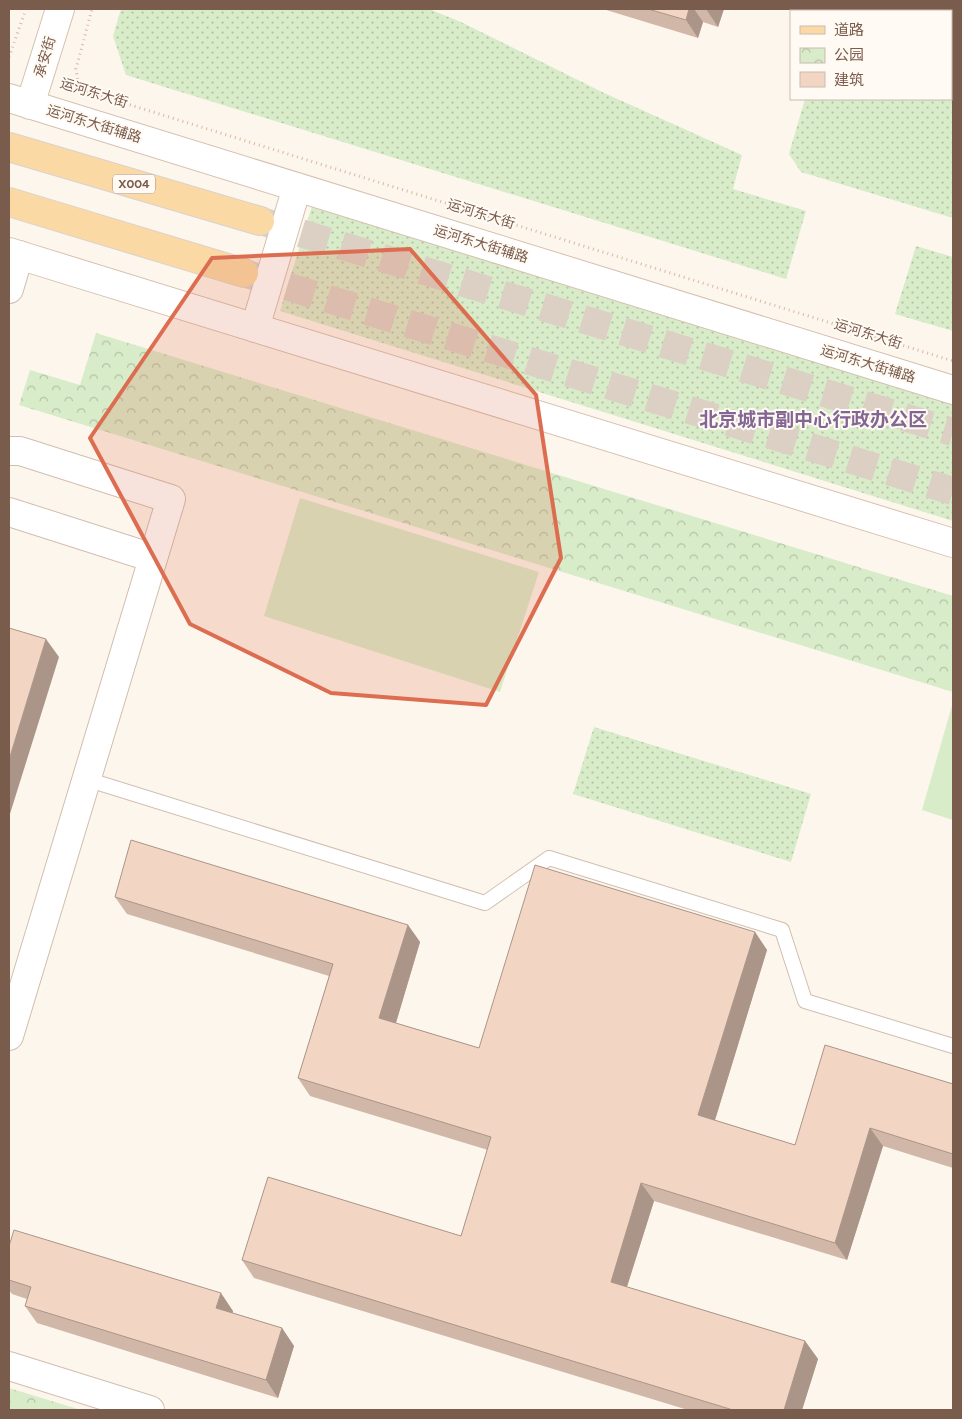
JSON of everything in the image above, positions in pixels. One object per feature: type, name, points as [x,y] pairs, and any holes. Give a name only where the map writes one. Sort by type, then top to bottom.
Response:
[{"type":"main road","name":"X004","points":[[9,147],[260,221]]},
{"type":"main road","points":[[9,202],[244,273]]},
{"type":"street","name":"承安街","points":[[19,101],[39,76],[60,9]]},
{"type":"street","name":"运河东大街辅路","points":[[19,101],[953,390]]},
{"type":"street","points":[[255,328],[297,187]]},
{"type":"street","points":[[9,288],[14,254],[953,543]]},
{"type":"street","points":[[9,451],[20,451],[171,499],[9,1036]]},
{"type":"street","points":[[9,512],[153,558]]},
{"type":"street","points":[[9,1366],[150,1410]]},
{"type":"lane","points":[[86,779],[485,904],[549,858],[782,930],[804,1001],[953,1046]]},
{"type":"path","points":[[9,58],[26,9]]},
{"type":"path","points":[[79,88],[76,69],[92,9]]},
{"type":"path","name":"运河东大街","points":[[39,76],[953,360]]},
{"type":"highlighted area","points":[[410,249],[536,395],[561,558],[486,705],[331,693],[190,624],[90,438],[212,258]]},
{"type":"green space","points":[[121,9],[429,9],[461,22],[602,92],[742,155],[733,189],[806,211],[786,279],[126,75],[113,36]]},
{"type":"green space","points":[[952,94],[953,218],[801,172],[789,154],[805,100],[952,100]]},
{"type":"green space","points":[[312,206],[953,405],[953,521],[280,311]]},
{"type":"green space","points":[[916,246],[953,257],[953,331],[895,314]]},
{"type":"green space","points":[[96,333],[953,596],[953,692],[19,405],[30,370],[80,385]]},
{"type":"green space","points":[[300,498],[539,572],[500,692],[264,616]]},
{"type":"green space","points":[[953,702],[953,820],[922,810]]},
{"type":"green space","points":[[594,727],[811,794],[791,862],[573,794]]},
{"type":"green space","points":[[9,1388],[81,1410],[9,1410]]},
{"type":"building","points":[[648,9],[689,9],[686,20]]},
{"type":"building","points":[[9,628],[46,639],[9,760]]},
{"type":"building","points":[[131,840],[408,925],[379,1018],[479,1048],[535,865],[755,932],[698,1115],[795,1145],[825,1045],[953,1084],[953,1154],[870,1128],[835,1243],[641,1183],[611,1282],[805,1341],[784,1410],[733,1410],[242,1260],[268,1177],[461,1236],[491,1137],[298,1078],[333,964],[115,897]]},
{"type":"building","points":[[14,1230],[221,1293],[216,1308],[282,1328],[266,1380],[25,1306],[31,1287],[9,1280],[9,1246]]},
{"type":"tunnel","points":[[261,221],[953,432]]},
{"type":"tunnel","points":[[247,274],[953,491]]},
{"type":"district","name":"北京城市副中心行政办公区","points":[[813,419]]}]
